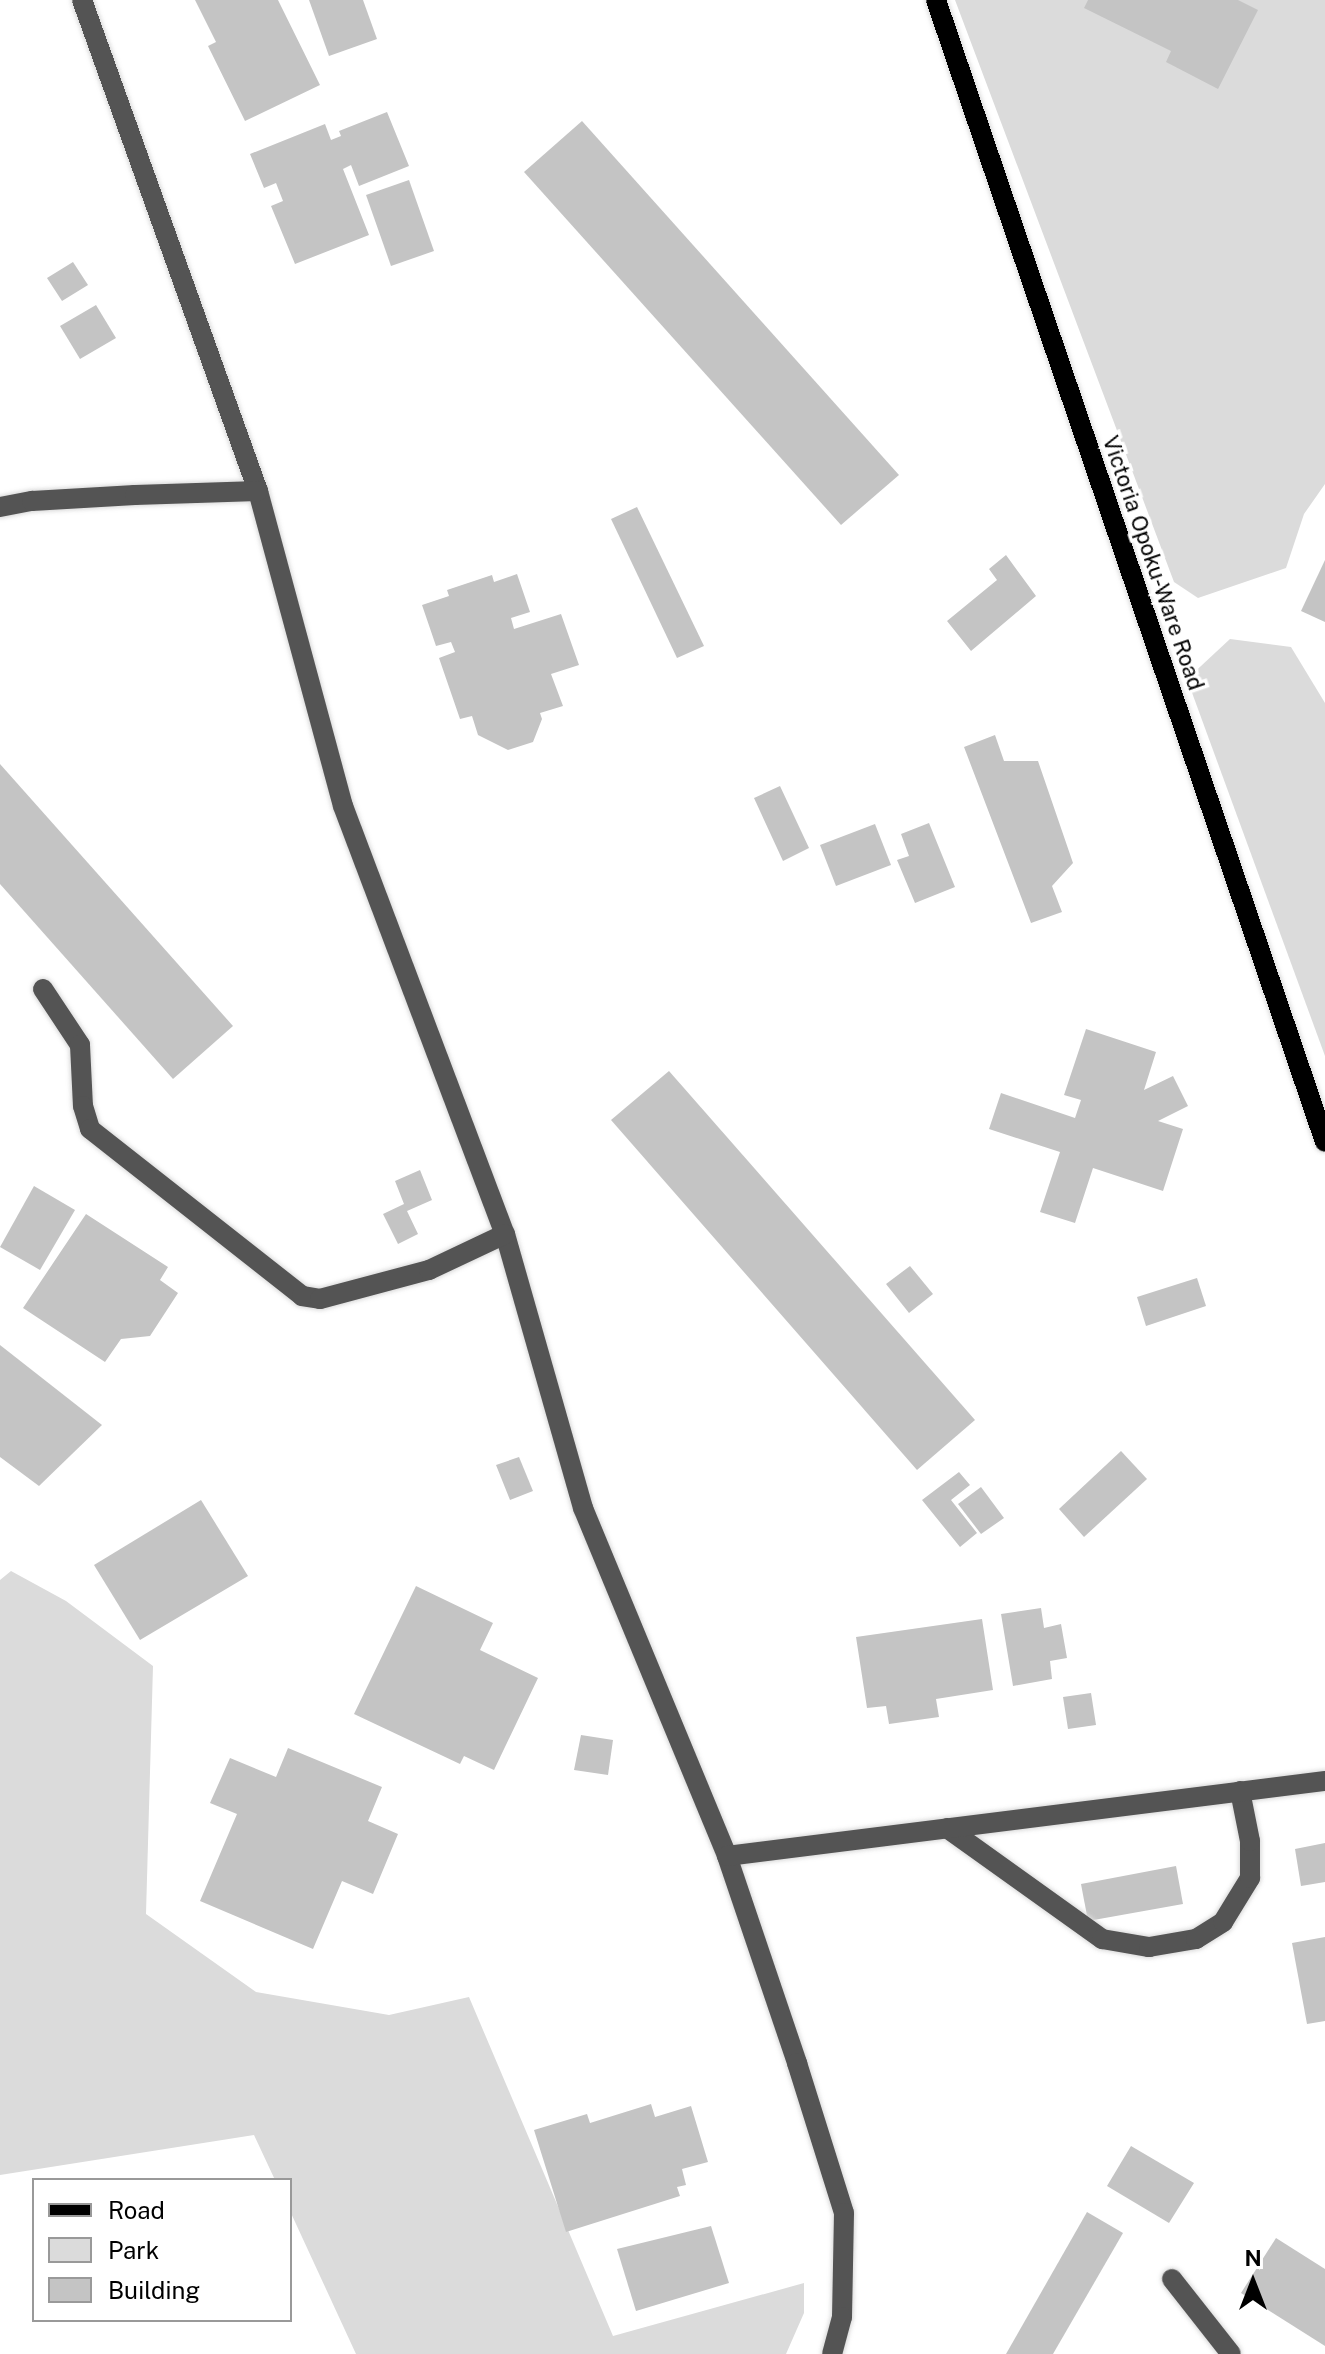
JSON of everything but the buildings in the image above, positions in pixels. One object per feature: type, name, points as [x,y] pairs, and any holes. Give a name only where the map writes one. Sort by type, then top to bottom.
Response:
[{"type":"main road","name":"Victoria Opoku-Ware Road","points":[[936,0],[1325,1142]]},
{"type":"street","points":[[82,0],[258,491],[343,806],[505,1234],[583,1508],[727,1856],[844,2213],[842,2317],[832,2354]]},
{"type":"street","points":[[0,507],[32,501],[258,491]]},
{"type":"street","points":[[43,989],[80,1045],[83,1106],[90,1129],[302,1296],[320,1299],[429,1270],[505,1234]]},
{"type":"street","points":[[727,1856],[1325,1781]]},
{"type":"street","points":[[947,1828],[1102,1939],[1149,1947],[1196,1939],[1223,1922],[1250,1878],[1250,1841],[1240,1791]]},
{"type":"street","points":[[1172,2279],[1231,2354]]},
{"type":"green space","points":[[955,0],[1325,0],[1325,484],[1304,514],[1286,568],[1198,598],[1174,582]]},
{"type":"green space","points":[[1230,639],[1291,647],[1325,703],[1325,1056],[1187,679]]},
{"type":"green space","points":[[11,1571],[66,1601],[153,1666],[146,1914],[256,1992],[389,2015],[469,1997],[613,2336],[804,2283],[804,2313],[786,2354],[356,2354],[292,2215],[292,2178],[274,2178],[254,2135],[0,2175],[0,1580]]}]
